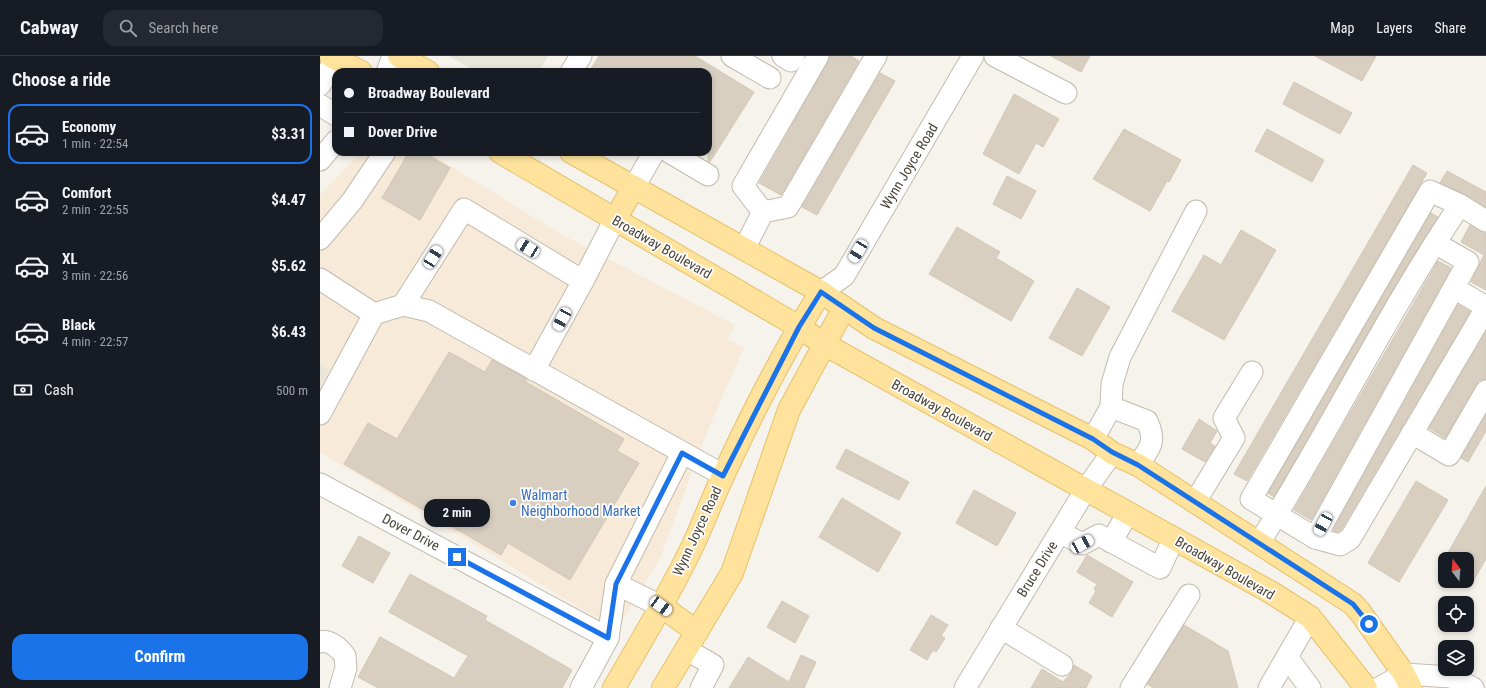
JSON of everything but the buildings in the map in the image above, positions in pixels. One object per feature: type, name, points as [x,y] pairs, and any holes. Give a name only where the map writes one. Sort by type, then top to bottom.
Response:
[{"type":"main road","points":[[400,56],[421,68]]},
{"type":"main road","points":[[334,57],[354,68]]},
{"type":"main road","name":"Broadway Boulevard","points":[[507,156],[799,327],[824,344],[1272,593],[1310,617],[1366,688]]},
{"type":"main road","points":[[578,156],[821,292],[874,328],[1093,439],[1112,452],[1138,465],[1353,604],[1408,681]]},
{"type":"main road","points":[[615,219],[634,187]]},
{"type":"main road","name":"Wynn Joyce Road","points":[[614,688],[661,606],[693,546],[723,476],[799,327],[821,292]]},
{"type":"main road","points":[[663,688],[698,632],[732,573],[789,410],[844,308]]},
{"type":"main road","points":[[661,606],[698,632]]},
{"type":"street","points":[[388,68],[393,56]]},
{"type":"street","points":[[574,68],[581,56]]},
{"type":"street","points":[[732,56],[770,78]]},
{"type":"street","points":[[783,56],[791,61],[794,56]]},
{"type":"street","points":[[764,212],[743,186],[818,56]]},
{"type":"street","points":[[744,249],[764,212],[788,207],[876,56]]},
{"type":"street","name":"Wynn Joyce Road","points":[[821,292],[844,276],[973,56]]},
{"type":"street","points":[[995,56],[1066,93]]},
{"type":"street","points":[[320,85],[334,57]]},
{"type":"street","points":[[320,105],[332,112]]},
{"type":"street","points":[[320,160],[332,145]]},
{"type":"street","points":[[320,239],[352,201],[382,156]]},
{"type":"street","points":[[634,187],[652,156]]},
{"type":"street","points":[[676,156],[708,175]]},
{"type":"street","points":[[1454,288],[1486,307],[1350,539],[1340,546],[1315,538],[1251,499],[1430,191],[1460,205],[1486,221]]},
{"type":"street","points":[[1259,543],[1311,458],[1435,243],[1460,205]]},
{"type":"street","points":[[403,305],[464,209],[583,281]]},
{"type":"street","points":[[1093,439],[1111,407],[1112,384],[1120,357],[1196,211]]},
{"type":"street","points":[[534,370],[615,219]]},
{"type":"street","points":[[1315,538],[1468,262],[1435,243]]},
{"type":"street","points":[[844,276],[844,308]]},
{"type":"street","points":[[320,279],[374,314]]},
{"type":"street","points":[[320,414],[374,314],[403,305],[429,311],[723,476]]},
{"type":"street","points":[[1195,502],[1234,438],[1224,418],[1252,372]]},
{"type":"street","points":[[1412,433],[1449,455],[1486,391]]},
{"type":"street","points":[[1111,407],[1147,421],[1152,432],[1152,445],[1138,465]]},
{"type":"street","name":"Bruce Drive","points":[[965,688],[1086,489],[1112,452]]},
{"type":"street","points":[[581,688],[608,638],[616,584],[682,453]]},
{"type":"street","name":"Dover Drive","points":[[320,484],[608,638]]},
{"type":"street","points":[[1111,542],[1128,513]]},
{"type":"street","points":[[1060,532],[1082,544],[1099,535],[1160,568],[1174,538]]},
{"type":"street","points":[[616,584],[661,606]]},
{"type":"street","points":[[1131,688],[1189,595]]},
{"type":"street","points":[[1269,688],[1310,617]]},
{"type":"street","points":[[1001,628],[1062,665]]},
{"type":"street","points":[[320,642],[323,641],[332,644],[345,656],[346,668],[340,688]]},
{"type":"street","points":[[686,650],[713,665],[701,688]]},
{"type":"street","points":[[1287,657],[1310,688]]},
{"type":"street","points":[[1378,688],[1408,681],[1451,677],[1473,688]]},
{"type":"shaded area","points":[[449,56],[548,56],[541,68],[470,68]]},
{"type":"shaded area","points":[[357,156],[434,156],[559,233],[735,325],[728,339],[744,348],[709,427],[660,558],[617,630],[320,452],[320,389],[329,371],[320,365],[320,195]]},
{"type":"shaded area","points":[[320,365],[329,371],[320,389]]},
{"type":"place","name":"Walmart Neighborhood Market","points":[[513,503]]},
{"type":"route","points":[[457,557],[608,638],[616,584],[682,453],[723,476],[799,327],[821,292],[874,328],[1093,439],[1112,452],[1138,465],[1353,604],[1369,624]]}]
